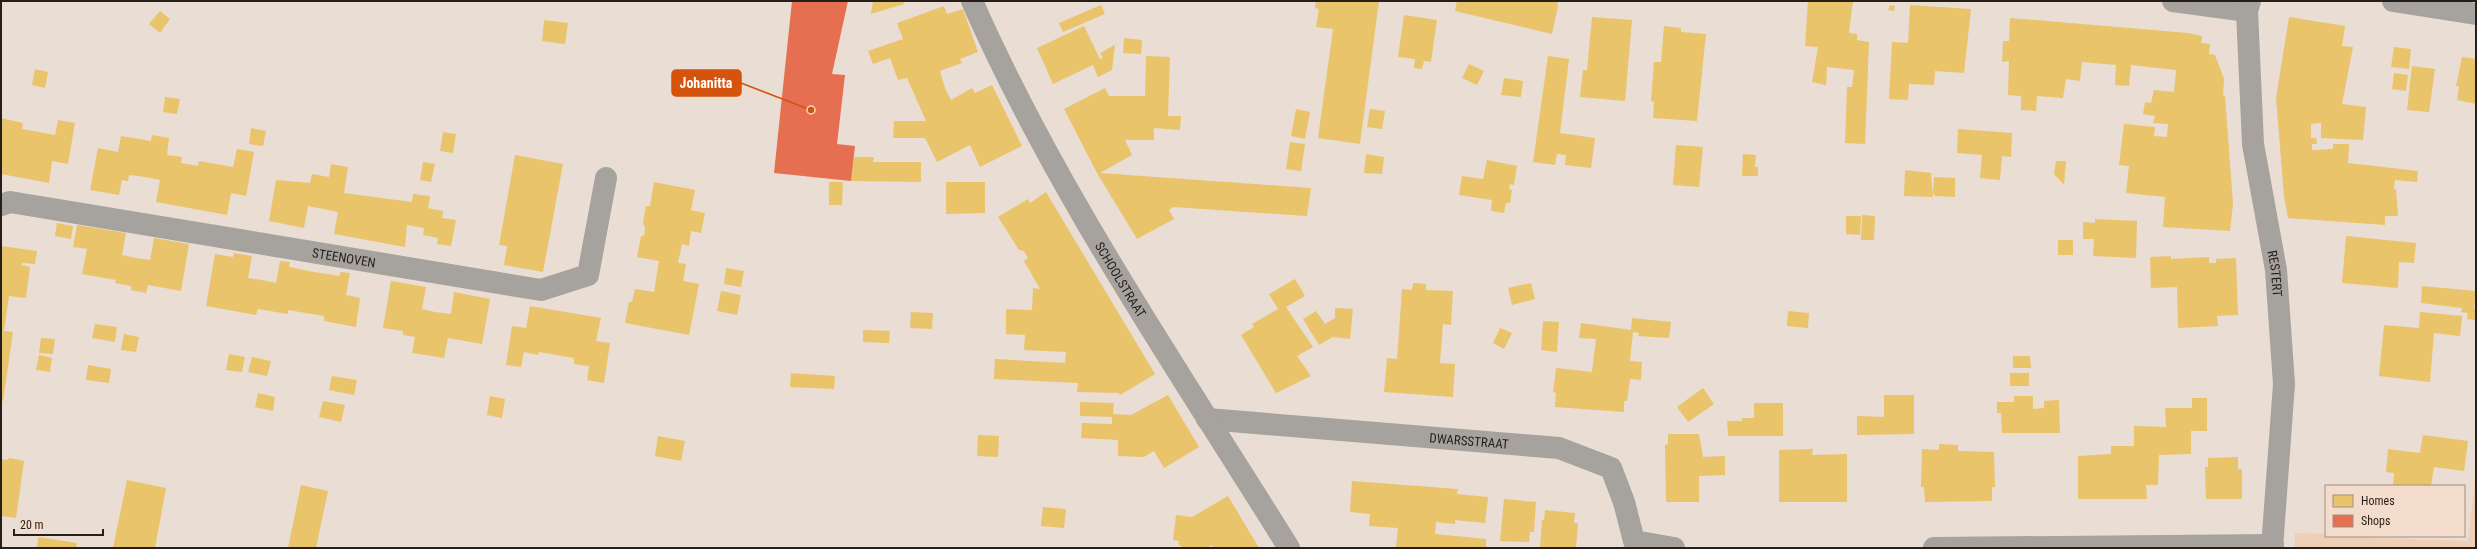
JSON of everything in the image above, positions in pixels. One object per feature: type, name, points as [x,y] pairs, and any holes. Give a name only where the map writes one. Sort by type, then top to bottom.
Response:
[{"type":"street","name":"SCHOOLSTRAAT","points":[[972,1],[1001,67],[1062,182],[1207,419],[1289,548]]},
{"type":"street","points":[[2173,1],[2249,6]]},
{"type":"street","points":[[2393,1],[2476,14]]},
{"type":"street","name":"RESTERT","points":[[2249,6],[2253,144],[2276,270],[2284,384],[2272,546]]},
{"type":"street","name":"STEENOVEN","points":[[1,205],[10,202],[541,290],[588,276],[606,178]]},
{"type":"street","name":"DWARSSTRAAT","points":[[1207,419],[1559,448],[1611,468],[1624,502],[1634,541],[1674,548]]},
{"type":"street","points":[[1934,548],[2272,546]]},
{"type":"shaded area","points":[[2476,473],[2476,548],[2295,548],[2295,533],[2325,534],[2325,537],[2468,541]]},
{"type":"building: Homes","points":[[873,1],[903,1],[904,4],[871,14]]},
{"type":"building: Homes","points":[[1316,1],[1379,1],[1360,144],[1318,138],[1333,29],[1316,27],[1319,9],[1315,8]]},
{"type":"building: Homes","points":[[1457,1],[1557,1],[1558,6],[1552,34],[1455,11]]},
{"type":"building: Homes","points":[[1808,1],[1853,1],[1849,33],[1857,34],[1857,40],[1869,42],[1865,144],[1845,143],[1847,87],[1852,87],[1854,70],[1827,67],[1826,85],[1812,82],[1818,47],[1805,46]]},
{"type":"building: Homes","points":[[1101,5],[1105,14],[1063,32],[1059,23]]},
{"type":"building: Homes","points":[[1890,5],[1895,6],[1894,11],[1888,10]]},
{"type":"building: Homes","points":[[1910,5],[1971,9],[1964,73],[1935,71],[1934,85],[1909,84],[1908,100],[1889,99],[1892,42],[1908,43]]},
{"type":"building: Homes","points":[[944,6],[947,14],[963,9],[978,52],[960,59],[962,63],[940,71],[945,88],[951,100],[972,88],[975,93],[992,85],[1022,146],[980,167],[970,145],[937,162],[925,138],[893,138],[894,121],[926,121],[907,78],[898,80],[890,58],[873,64],[868,51],[903,39],[897,23]]},
{"type":"building: Homes","points":[[160,11],[170,19],[160,33],[149,24]]},
{"type":"building: Homes","points":[[1404,15],[1437,20],[1431,62],[1424,61],[1422,69],[1414,68],[1415,59],[1398,57]]},
{"type":"building: Homes","points":[[1592,17],[1632,20],[1625,101],[1580,97],[1583,70],[1587,70]]},
{"type":"building: Homes","points":[[2289,17],[2345,26],[2342,46],[2353,47],[2342,104],[2366,107],[2363,140],[2321,138],[2321,123],[2311,124],[2311,138],[2316,138],[2317,144],[2312,144],[2312,150],[2333,149],[2333,144],[2349,144],[2348,163],[2418,171],[2417,182],[2395,180],[2394,189],[2396,189],[2398,216],[2385,216],[2385,225],[2288,218],[2284,196],[2276,98]]},
{"type":"building: Homes","points":[[2010,18],[2188,33],[2202,36],[2201,43],[2210,44],[2209,54],[2215,55],[2224,79],[2223,95],[2225,96],[2233,204],[2230,231],[2163,227],[2165,197],[2126,193],[2129,166],[2119,165],[2124,124],[2155,127],[2154,136],[2167,137],[2168,124],[2153,123],[2155,116],[2143,114],[2145,102],[2151,103],[2154,90],[2174,92],[2176,70],[2131,65],[2129,86],[2115,85],[2116,65],[2082,62],[2080,81],[2066,79],[2063,98],[2037,96],[2036,111],[2021,110],[2021,96],[2008,95],[2009,61],[2002,62],[2003,41],[2009,41]]},
{"type":"building: Homes","points":[[544,20],[568,23],[565,44],[542,41]]},
{"type":"building: Homes","points":[[1084,26],[1100,59],[1103,58],[1100,53],[1115,45],[1112,70],[1098,77],[1093,65],[1053,84],[1037,48]]},
{"type":"building: Homes","points":[[1664,26],[1681,28],[1681,32],[1706,34],[1697,121],[1653,118],[1654,102],[1651,101],[1654,62],[1661,62]]},
{"type":"building: Homes","points":[[1124,38],[1142,40],[1141,54],[1123,53]]},
{"type":"building: Homes","points":[[2394,47],[2411,49],[2409,69],[2391,67]]},
{"type":"building: Homes","points":[[1146,56],[1170,57],[1168,116],[1181,116],[1180,130],[1154,128],[1154,140],[1125,140],[1132,155],[1100,173],[1311,188],[1307,216],[1173,207],[1169,210],[1174,219],[1137,239],[1097,173],[1064,109],[1105,88],[1109,96],[1145,96]]},
{"type":"building: Homes","points":[[1548,56],[1569,59],[1560,133],[1595,138],[1591,168],[1565,165],[1566,155],[1557,154],[1555,165],[1533,162]]},
{"type":"building: Homes","points":[[2462,57],[2476,59],[2476,104],[2457,100],[2459,87],[2456,86]]},
{"type":"building: Homes","points":[[1469,64],[1484,71],[1477,85],[1462,78]]},
{"type":"building: Homes","points":[[2412,66],[2435,69],[2429,112],[2407,110]]},
{"type":"building: Homes","points":[[35,69],[48,72],[45,88],[32,85]]},
{"type":"building: Homes","points":[[2394,73],[2408,75],[2406,91],[2392,89]]},
{"type":"building: Homes","points":[[1504,78],[1523,81],[1521,97],[1501,95]]},
{"type":"building: Homes","points":[[165,97],[180,99],[177,114],[163,112]]},
{"type":"building: Homes","points":[[1296,109],[1310,112],[1305,139],[1291,136]]},
{"type":"building: Homes","points":[[1370,109],[1385,111],[1382,129],[1367,127]]},
{"type":"building: Homes","points":[[1,118],[23,123],[22,129],[55,135],[58,120],[75,123],[68,164],[52,161],[49,183],[1,174]]},
{"type":"building: Homes","points":[[251,128],[266,131],[263,146],[249,144]]},
{"type":"building: Homes","points":[[1958,129],[2012,133],[2011,157],[2002,156],[2000,180],[1980,178],[1982,155],[1957,153]]},
{"type":"building: Homes","points":[[443,132],[456,134],[453,153],[440,151]]},
{"type":"building: Homes","points":[[152,135],[169,138],[167,155],[182,157],[181,163],[198,166],[199,161],[233,167],[237,149],[254,152],[246,196],[231,193],[227,215],[156,202],[160,180],[145,177],[129,175],[128,181],[122,180],[119,195],[90,190],[98,148],[118,152],[121,136],[151,141]]},
{"type":"building: Homes","points":[[1290,142],[1305,144],[1301,171],[1286,169]]},
{"type":"building: Homes","points":[[1676,145],[1703,147],[1699,187],[1673,185]]},
{"type":"building: Homes","points":[[1366,154],[1384,157],[1382,174],[1364,173]]},
{"type":"building: Homes","points":[[1743,154],[1756,155],[1755,167],[1758,167],[1758,176],[1742,176]]},
{"type":"building: Homes","points":[[515,155],[563,164],[543,272],[504,265],[507,246],[499,245]]},
{"type":"building: Homes","points":[[854,157],[874,157],[873,162],[921,162],[921,182],[851,181]]},
{"type":"building: Homes","points":[[1487,160],[1517,166],[1514,185],[1510,184],[1509,189],[1512,190],[1510,203],[1506,203],[1504,213],[1491,211],[1492,200],[1459,195],[1462,176],[1483,179]]},
{"type":"building: Homes","points":[[2056,161],[2066,161],[2064,185],[2054,174]]},
{"type":"building: Homes","points":[[423,162],[435,164],[431,182],[420,180]]},
{"type":"building: Homes","points":[[331,164],[348,167],[344,193],[412,202],[413,194],[430,196],[428,208],[443,211],[442,218],[456,220],[451,246],[437,244],[438,238],[423,235],[424,228],[407,225],[405,247],[334,234],[338,212],[308,206],[304,228],[269,221],[276,180],[310,183],[312,174],[329,177]]},
{"type":"building: Homes","points":[[1905,170],[1931,173],[1933,197],[1904,196]]},
{"type":"building: Homes","points":[[1934,177],[1955,178],[1955,197],[1935,196],[1933,193]]},
{"type":"building: Homes","points":[[654,182],[695,190],[691,210],[705,213],[701,233],[691,231],[689,246],[682,244],[678,263],[686,264],[683,281],[699,284],[689,335],[625,323],[629,302],[632,302],[635,289],[654,292],[659,261],[637,257],[641,236],[644,236],[645,228],[643,222],[646,206],[650,206]]},
{"type":"building: Homes","points":[[829,182],[843,182],[842,205],[829,205]]},
{"type":"building: Homes","points":[[946,182],[985,182],[985,213],[946,214]]},
{"type":"building: Homes","points":[[1046,192],[1155,374],[1120,395],[1118,393],[1077,392],[1078,383],[994,379],[995,359],[1065,363],[1066,352],[1024,350],[1025,335],[1006,334],[1006,309],[1032,310],[1033,288],[1040,289],[1024,261],[1028,258],[1024,251],[1019,250],[998,217],[1028,199],[1030,203]]},
{"type":"building: Homes","points":[[1862,215],[1875,216],[1874,240],[1861,240]]},
{"type":"building: Homes","points":[[1846,216],[1861,216],[1860,235],[1846,234]]},
{"type":"building: Homes","points":[[2095,219],[2137,221],[2136,258],[2093,256],[2094,239],[2083,239],[2083,222],[2095,223]]},
{"type":"building: Homes","points":[[57,223],[73,226],[71,239],[55,236]]},
{"type":"building: Homes","points":[[77,225],[126,233],[122,255],[136,258],[150,260],[154,238],[189,244],[181,291],[148,285],[146,293],[131,290],[131,286],[115,283],[116,280],[82,274],[87,249],[73,247]]},
{"type":"building: Homes","points":[[2346,236],[2416,243],[2414,263],[2399,262],[2398,288],[2342,283]]},
{"type":"building: Homes","points":[[2058,240],[2073,240],[2073,255],[2058,255]]},
{"type":"building: Homes","points":[[1,246],[37,251],[35,264],[22,263],[21,265],[30,267],[26,298],[9,296],[4,331],[13,332],[3,401],[1,401]]},
{"type":"building: Homes","points":[[234,253],[252,256],[248,278],[276,283],[280,261],[290,262],[289,267],[314,272],[340,276],[340,272],[350,273],[346,295],[360,298],[356,327],[324,321],[324,316],[288,310],[288,314],[258,309],[256,315],[206,306],[215,254],[233,257]]},
{"type":"building: Homes","points":[[2171,256],[2171,259],[2209,257],[2209,263],[2216,263],[2216,259],[2236,258],[2238,315],[2217,316],[2218,326],[2178,328],[2177,287],[2151,288],[2150,257]]},
{"type":"building: Homes","points":[[726,268],[744,271],[741,287],[724,284]]},
{"type":"building: Homes","points":[[1295,279],[1305,296],[1286,307],[1313,347],[1297,356],[1311,376],[1276,393],[1241,335],[1254,327],[1252,324],[1278,309],[1269,294]]},
{"type":"building: Homes","points":[[391,281],[426,287],[422,309],[435,312],[451,314],[454,292],[490,299],[482,344],[448,338],[444,358],[412,353],[415,337],[403,335],[403,331],[383,328]]},
{"type":"building: Homes","points":[[1413,283],[1426,284],[1426,290],[1453,291],[1451,325],[1443,324],[1440,363],[1455,364],[1453,397],[1384,392],[1387,358],[1397,359],[1402,289],[1412,290]]},
{"type":"building: Homes","points":[[1531,283],[1535,299],[1512,305],[1508,288]]},
{"type":"building: Homes","points":[[2422,286],[2476,291],[2474,309],[2476,309],[2476,320],[2467,319],[2468,313],[2461,312],[2462,308],[2421,303]]},
{"type":"building: Homes","points":[[721,291],[741,295],[737,315],[717,311]]},
{"type":"building: Homes","points":[[530,306],[601,318],[596,341],[610,343],[604,383],[587,380],[589,366],[574,364],[574,358],[539,352],[538,355],[524,352],[521,367],[506,365],[512,326],[526,328]]},
{"type":"building: Homes","points":[[1335,308],[1353,309],[1350,339],[1333,337],[1319,345],[1303,319],[1316,311],[1325,324],[1335,318]]},
{"type":"building: Homes","points":[[1788,311],[1809,313],[1808,328],[1787,326]]},
{"type":"building: Homes","points":[[911,312],[933,313],[932,329],[910,328]]},
{"type":"building: Homes","points":[[2420,312],[2462,316],[2460,336],[2434,333],[2430,382],[2379,376],[2384,325],[2419,328]]},
{"type":"building: Homes","points":[[1632,318],[1671,322],[1669,338],[1638,336],[1639,333],[1633,332],[1630,361],[1642,362],[1641,380],[1630,379],[1627,401],[1624,401],[1624,412],[1555,407],[1556,393],[1553,392],[1556,368],[1592,372],[1596,339],[1579,338],[1581,323],[1631,330]]},
{"type":"building: Homes","points":[[1543,321],[1559,322],[1557,352],[1541,350]]},
{"type":"building: Homes","points":[[95,324],[117,327],[115,342],[92,338]]},
{"type":"building: Homes","points":[[1500,328],[1512,333],[1504,349],[1493,343]]},
{"type":"building: Homes","points":[[863,330],[890,331],[889,343],[863,342]]},
{"type":"building: Homes","points":[[124,334],[139,337],[136,352],[121,350]]},
{"type":"building: Homes","points":[[41,338],[55,339],[53,354],[39,353]]},
{"type":"building: Homes","points":[[229,354],[245,357],[242,372],[226,370]]},
{"type":"building: Homes","points":[[39,355],[52,358],[50,372],[36,370]]},
{"type":"building: Homes","points":[[2013,356],[2030,356],[2031,368],[2013,368]]},
{"type":"building: Homes","points":[[252,357],[271,361],[267,376],[248,372]]},
{"type":"building: Homes","points":[[88,365],[111,369],[109,383],[86,380]]},
{"type":"building: Homes","points":[[791,373],[835,376],[834,389],[790,387]]},
{"type":"building: Homes","points":[[2010,373],[2029,373],[2029,386],[2010,386]]},
{"type":"building: Homes","points":[[332,376],[357,380],[354,395],[329,390]]},
{"type":"building: Homes","points":[[1703,388],[1714,404],[1688,422],[1677,407]]},
{"type":"building: Homes","points":[[258,393],[275,397],[273,411],[255,407]]},
{"type":"building: Homes","points":[[1168,395],[1199,447],[1164,468],[1154,451],[1144,457],[1118,456],[1118,440],[1081,438],[1082,423],[1112,424],[1112,417],[1080,416],[1080,402],[1114,403],[1113,414],[1131,415]]},
{"type":"building: Homes","points":[[1884,395],[1914,395],[1914,434],[1857,435],[1857,416],[1884,417]]},
{"type":"building: Homes","points":[[490,396],[505,399],[502,418],[487,415]]},
{"type":"building: Homes","points":[[2014,396],[2033,396],[2033,409],[2044,408],[2044,401],[2059,400],[2060,433],[2002,433],[2001,413],[1997,413],[1997,402],[2014,402]]},
{"type":"building: Homes","points":[[2192,398],[2207,398],[2207,431],[2191,431],[2191,454],[2159,455],[2158,485],[2146,485],[2147,499],[2078,499],[2078,456],[2111,454],[2111,446],[2134,446],[2134,426],[2166,427],[2165,408],[2192,408]]},
{"type":"building: Homes","points":[[323,401],[345,405],[341,422],[319,417]]},
{"type":"building: Homes","points":[[1754,403],[1783,403],[1783,436],[1728,436],[1727,421],[1742,421],[1742,418],[1754,418]]},
{"type":"building: Homes","points":[[1668,434],[1699,434],[1703,457],[1725,456],[1725,475],[1699,476],[1699,502],[1666,502],[1665,445],[1668,444]]},
{"type":"building: Homes","points":[[978,435],[999,436],[998,457],[977,456]]},
{"type":"building: Homes","points":[[2423,435],[2468,441],[2464,471],[2434,467],[2431,485],[2393,485],[2394,473],[2386,472],[2388,449],[2420,453]]},
{"type":"building: Homes","points":[[658,436],[685,441],[681,461],[655,456]]},
{"type":"building: Homes","points":[[1939,444],[1958,445],[1958,451],[1994,452],[1995,487],[1992,487],[1992,501],[1925,502],[1924,487],[1921,487],[1922,449],[1939,450]]},
{"type":"building: Homes","points":[[1813,449],[1812,455],[1847,454],[1847,502],[1779,502],[1779,450]]},
{"type":"building: Homes","points":[[2238,457],[2238,469],[2242,469],[2242,499],[2206,499],[2205,467],[2208,467],[2208,458]]},
{"type":"building: Homes","points":[[10,458],[24,461],[16,518],[1,516],[1,459],[6,460]]},
{"type":"building: Homes","points":[[127,480],[166,488],[155,548],[113,548]]},
{"type":"building: Homes","points":[[1352,481],[1458,489],[1457,494],[1488,497],[1485,523],[1455,520],[1455,524],[1436,522],[1435,534],[1486,539],[1486,548],[1396,548],[1398,528],[1369,526],[1370,514],[1350,512]]},
{"type":"building: Homes","points":[[301,485],[328,491],[316,548],[288,548]]},
{"type":"building: Homes","points":[[1228,496],[1259,548],[1213,548],[1212,545],[1207,548],[1184,548],[1178,544],[1179,541],[1173,540],[1176,515],[1192,517]]},
{"type":"building: Homes","points":[[1504,499],[1536,502],[1534,532],[1530,532],[1529,542],[1500,541]]},
{"type":"building: Homes","points":[[1043,507],[1066,509],[1064,528],[1041,526]]},
{"type":"building: Homes","points":[[1545,510],[1575,513],[1574,523],[1578,523],[1576,548],[1540,548],[1542,520],[1544,520]]},
{"type":"building: Homes","points":[[38,537],[77,543],[76,548],[37,548]]},
{"type":"building: Shops","points":[[792,1],[848,1],[832,74],[845,75],[837,144],[855,146],[851,181],[774,173]]},
{"type":"place","name":"Johanitta","points":[[811,110]]}]
